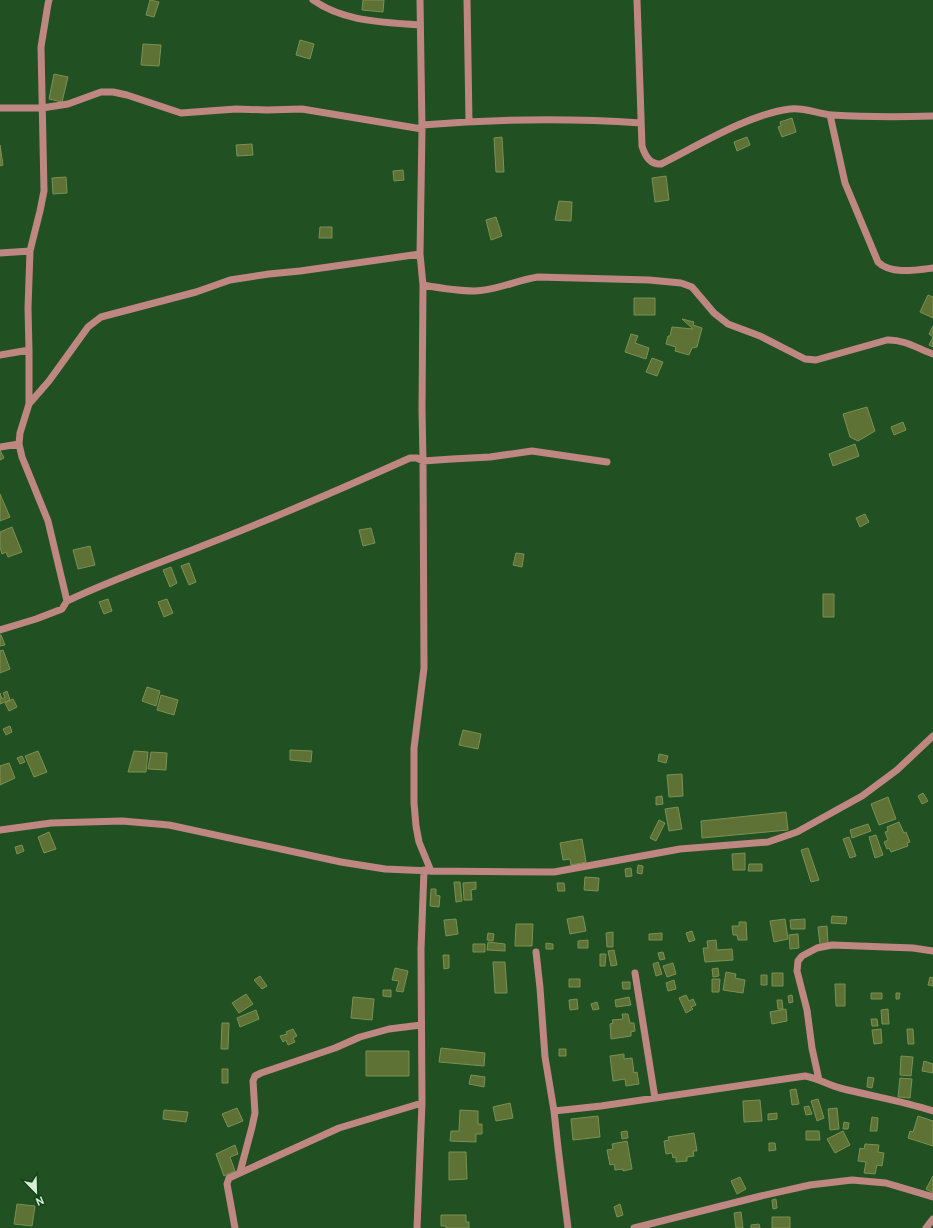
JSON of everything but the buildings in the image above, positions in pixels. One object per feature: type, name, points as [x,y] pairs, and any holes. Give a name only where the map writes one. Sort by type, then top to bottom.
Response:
[{"type":"street","points":[[50,0],[48,4],[41,47],[44,191],[30,251],[28,308],[28,404],[20,433],[19,444],[22,457],[48,521],[67,601]]},
{"type":"street","points":[[313,0],[323,7],[360,20],[419,26]]},
{"type":"street","points":[[417,1228],[422,1103],[421,950],[428,870],[416,826],[414,803],[414,748],[424,668],[424,461],[422,409],[423,286],[420,254],[422,127],[419,26],[420,0]]},
{"type":"street","points":[[467,0],[469,121]]},
{"type":"street","points":[[637,0],[641,123],[644,153],[652,162],[656,164],[661,164],[740,124],[773,112],[792,108],[812,110],[830,115],[933,116]]},
{"type":"street","points":[[0,108],[42,108],[68,104],[101,92],[112,92],[127,95],[181,113],[236,109],[302,109],[422,127],[469,121],[590,120],[641,123]]},
{"type":"street","points":[[830,115],[845,183],[878,262],[882,266],[892,269],[916,270],[933,268]]},
{"type":"street","points":[[0,253],[30,251]]},
{"type":"street","points":[[28,404],[49,381],[88,326],[101,317],[196,292],[230,280],[269,274],[306,271],[420,254]]},
{"type":"street","points":[[423,286],[474,291],[486,290],[524,279],[538,277],[649,280],[681,283],[692,288],[714,313],[728,324],[760,336],[805,359],[816,360],[895,339],[933,354]]},
{"type":"street","points":[[0,355],[29,350]]},
{"type":"street","points":[[0,447],[19,444]]},
{"type":"street","points":[[0,630],[62,609],[67,601],[93,589],[204,546],[337,491],[410,458],[417,458],[424,461],[490,457],[514,452],[532,451],[608,462]]},
{"type":"street","points":[[0,830],[51,823],[122,821],[169,825],[340,862],[385,869],[554,872],[680,849],[768,842],[797,832],[862,796],[897,770],[933,736]]},
{"type":"street","points":[[820,1080],[812,1048],[807,1010],[797,971],[798,961],[802,956],[817,948],[832,945],[913,948],[933,951]]},
{"type":"street","points":[[536,952],[545,1057],[554,1111],[568,1228]]},
{"type":"street","points":[[635,973],[654,1098]]},
{"type":"street","points":[[240,1172],[255,1113],[253,1081],[255,1076],[335,1048],[360,1037],[389,1030],[421,1025]]},
{"type":"street","points":[[554,1111],[654,1098],[800,1076],[811,1077],[834,1087],[908,1103],[933,1111]]},
{"type":"street","points":[[235,1228],[227,1181],[229,1178],[339,1128],[422,1103]]},
{"type":"street","points":[[634,1228],[810,1185],[852,1180],[886,1183],[933,1197]]},
{"type":"street","points":[[926,1228],[933,1219]]}]
